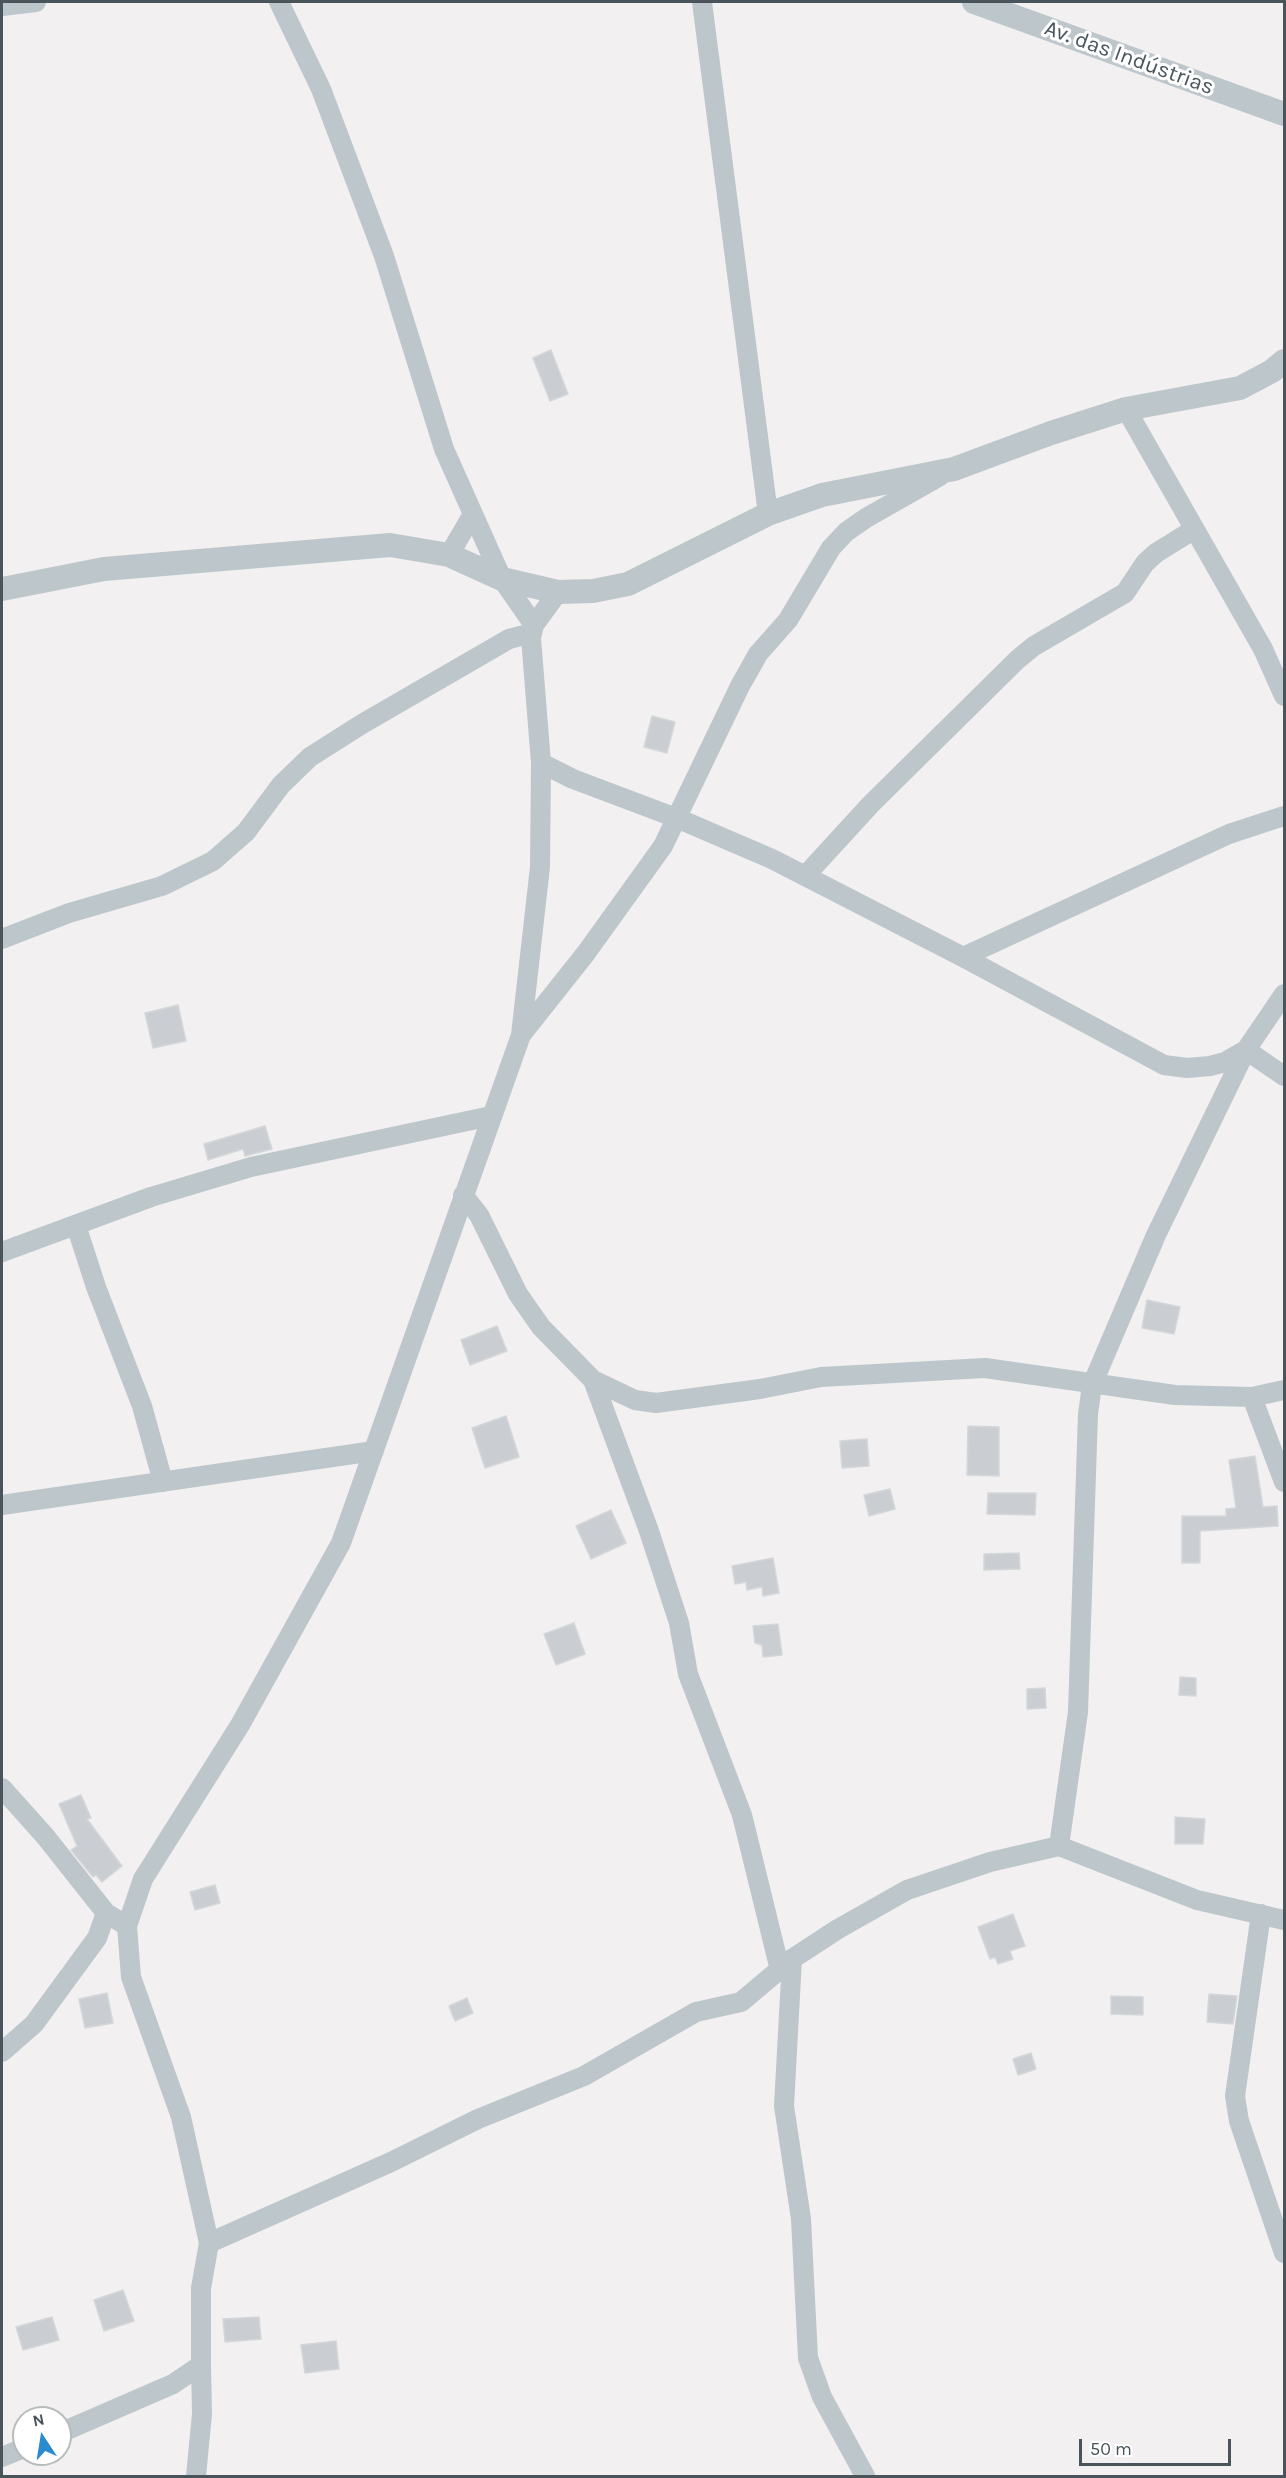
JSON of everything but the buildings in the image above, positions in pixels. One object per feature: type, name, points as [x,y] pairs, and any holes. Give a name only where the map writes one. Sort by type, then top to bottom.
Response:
[{"type":"street","points":[[2,6],[36,2]]},
{"type":"street","points":[[196,2476],[202,2414],[201,2288],[208,2243],[181,2116],[132,1977],[127,1926],[143,1879],[240,1725],[341,1543],[521,1035],[540,867],[541,763],[532,632],[502,579],[444,449],[384,256],[321,89],[279,2]]},
{"type":"street","points":[[702,2],[768,514]]},
{"type":"street","name":"Av. das Indústrias","points":[[974,2],[1284,114]]},
{"type":"street","points":[[521,1035],[622,905],[663,846],[679,819],[740,686],[758,654],[788,620],[831,548],[846,532],[866,518],[954,469],[1051,433],[1126,410],[1240,388],[1272,372],[1284,361]]},
{"type":"street","points":[[1126,410],[1263,649],[1284,696]]},
{"type":"street","points":[[2,589],[104,569],[390,545],[449,555],[502,579],[558,592],[593,591],[628,584],[768,514],[822,495],[954,469]]},
{"type":"street","points":[[449,555],[472,514]]},
{"type":"street","points":[[805,876],[871,804],[1018,659],[1034,646],[1125,593],[1145,563],[1156,552],[1194,530]]},
{"type":"street","points":[[2,939],[69,913],[162,886],[213,861],[246,832],[281,786],[310,757],[362,724],[509,639],[532,632],[558,592]]},
{"type":"street","points":[[541,763],[573,779],[679,819],[805,876],[963,957],[1164,1065],[1187,1068],[1209,1066],[1225,1062],[1246,1050]]},
{"type":"street","points":[[963,957],[1229,834],[1284,816]]},
{"type":"street","points":[[1059,1846],[1078,1712],[1088,1414],[1092,1385],[1156,1235],[1246,1050],[1284,994]]},
{"type":"street","points":[[1246,1050],[1284,1076]]},
{"type":"street","points":[[2,1252],[151,1197],[251,1167],[491,1116]]},
{"type":"street","points":[[463,1195],[488,1231],[518,1294],[541,1327],[593,1380],[632,1399],[656,1403],[760,1389],[821,1377],[985,1368],[1012,1370],[1092,1385],[1175,1395],[1252,1397],[1284,1390]]},
{"type":"street","points":[[76,1225],[96,1287],[142,1406],[163,1482]]},
{"type":"street","points":[[593,1380],[649,1531],[679,1623],[688,1674],[742,1815],[786,1964],[784,2106],[801,2219],[808,2358],[822,2397],[865,2476]]},
{"type":"street","points":[[1252,1397],[1284,1482]]},
{"type":"street","points":[[608,1422],[632,1399]]},
{"type":"street","points":[[2,1505],[374,1451]]},
{"type":"street","points":[[2,1788],[45,1836],[106,1913],[127,1926]]},
{"type":"street","points":[[208,2243],[391,2162],[478,2119],[584,2076],[696,2012],[741,2002],[786,1964],[838,1929],[907,1890],[990,1862],[1059,1846],[1197,1900],[1284,1920]]},
{"type":"street","points":[[2,2052],[34,2024],[97,1938],[106,1913]]},
{"type":"street","points":[[1261,1914],[1235,2096],[1236,2109],[1284,2253]]},
{"type":"street","points":[[72,2428],[173,2384],[201,2365]]}]
